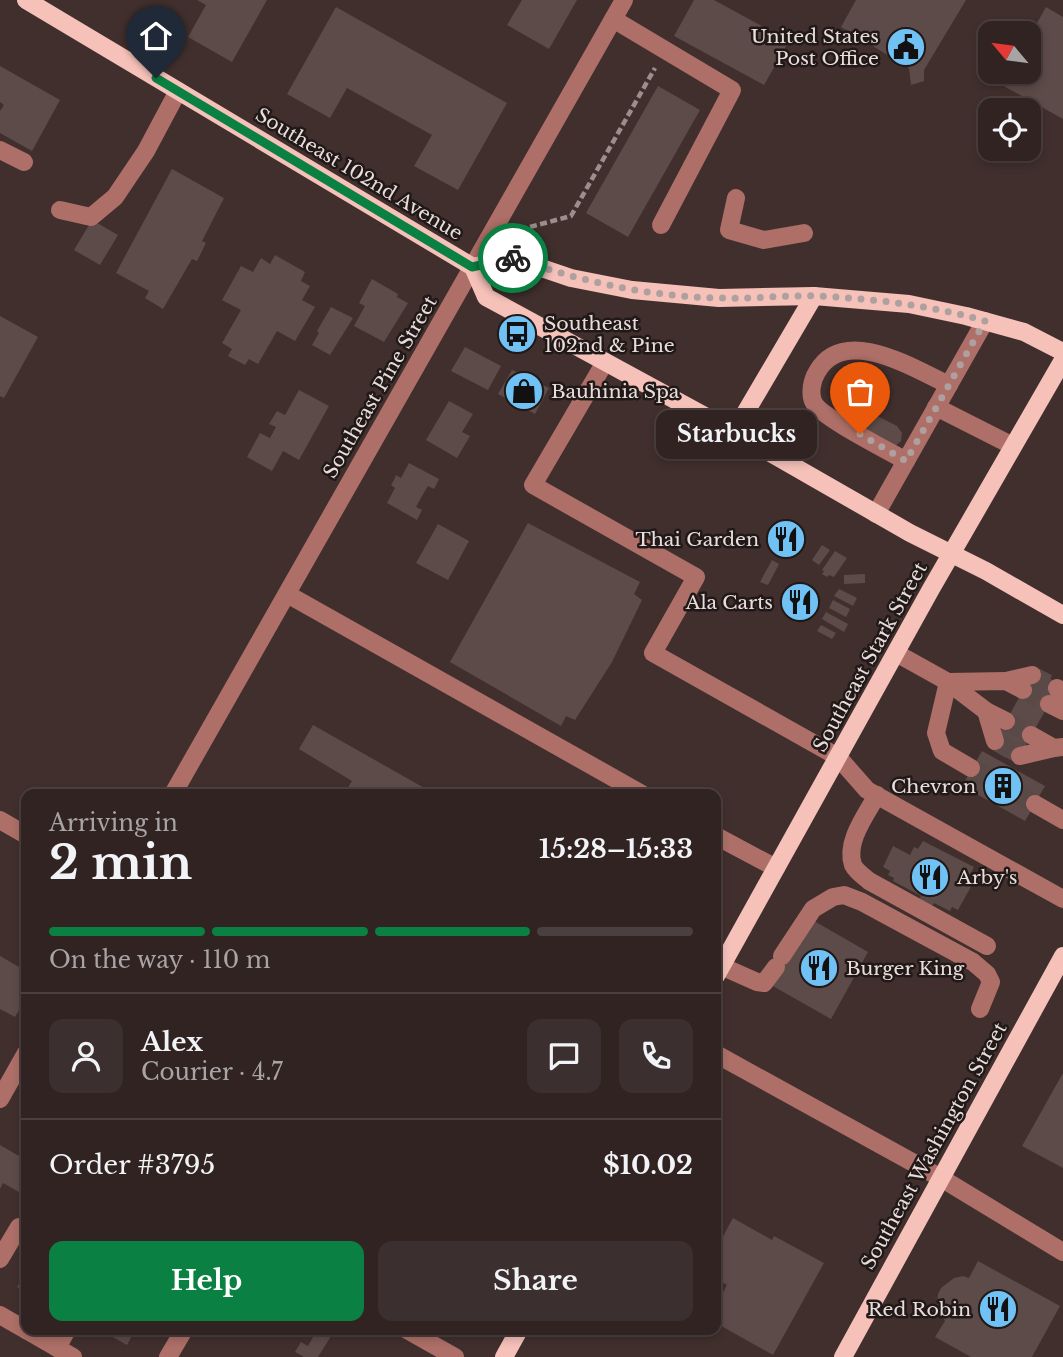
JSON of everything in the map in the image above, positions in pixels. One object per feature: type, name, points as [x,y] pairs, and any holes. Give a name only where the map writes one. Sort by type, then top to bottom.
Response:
[{"type":"main road","name":"Southeast 102nd Avenue","points":[[26,0],[472,267],[486,297],[1063,615]]},
{"type":"main road","points":[[472,267],[512,258],[571,278],[632,290],[719,298],[814,296],[909,304],[1024,332],[1063,352]]},
{"type":"main road","points":[[734,432],[814,296]]},
{"type":"main road","name":"Southeast Stark Street","points":[[721,967],[895,653],[1063,360]]},
{"type":"main road","name":"Southeast Washington Street","points":[[843,1357],[1063,956]]},
{"type":"main road","points":[[506,1356],[516,1335]]},
{"type":"street","name":"Southeast Pine Street","points":[[176,789],[624,0]]},
{"type":"street","points":[[613,19],[732,90],[660,225]]},
{"type":"street","points":[[60,210],[91,217],[115,197],[146,151],[178,91]]},
{"type":"street","points":[[0,150],[24,162]]},
{"type":"street","points":[[736,198],[729,230],[764,240],[804,233]]},
{"type":"street","points":[[876,514],[985,321]]},
{"type":"street","points":[[906,461],[827,415],[814,404],[813,379],[829,357],[856,350],[884,356],[949,385]]},
{"type":"street","points":[[605,362],[533,485],[696,577],[653,653],[838,757],[867,790],[1063,899]]},
{"type":"street","points":[[936,407],[1013,446]]},
{"type":"street","points":[[287,594],[633,789]]},
{"type":"street","points":[[895,653],[948,682],[986,711],[1006,721]]},
{"type":"street","points":[[948,682],[1027,682]]},
{"type":"street","points":[[948,682],[936,733],[942,751],[971,768]]},
{"type":"street","points":[[986,711],[995,741]]},
{"type":"street","points":[[1031,735],[1058,748]]},
{"type":"street","points":[[1020,756],[1058,748]]},
{"type":"street","points":[[877,795],[859,829],[851,852],[854,867],[869,881],[987,946]]},
{"type":"street","points":[[1035,804],[1063,820]]},
{"type":"street","points":[[0,820],[21,832]]},
{"type":"street","points":[[721,839],[776,868]]},
{"type":"street","points":[[721,972],[764,983],[813,909],[823,901],[844,895],[862,902],[982,968],[991,982],[980,1009]]},
{"type":"street","points":[[721,1057],[941,1178],[1063,1252]]},
{"type":"street","points":[[0,1099],[21,1062]]},
{"type":"street","points":[[0,1259],[19,1227],[21,1228]]},
{"type":"street","points":[[0,1315],[21,1327]]},
{"type":"street","points":[[35,1335],[74,1357]]},
{"type":"street","points":[[57,1348],[64,1335]]},
{"type":"street","points":[[168,1357],[181,1335]]},
{"type":"street","points":[[416,1335],[455,1357]]},
{"type":"path","points":[[530,228],[571,216],[665,50]]},
{"type":"building","points":[[197,0],[267,0],[232,62],[188,37],[206,5]]},
{"type":"building","points":[[522,0],[577,0],[549,49],[507,25]]},
{"type":"building","points":[[694,0],[714,0],[789,41],[764,85],[674,36]]},
{"type":"building","name":"United States Post Office","points":[[856,0],[966,0],[924,70],[924,81],[911,85],[909,68],[841,27]]},
{"type":"building","points":[[336,7],[507,103],[458,190],[414,166],[432,135],[347,88],[330,118],[287,94]]},
{"type":"building","points":[[1046,7],[1063,17],[1063,119],[1041,107],[1041,98],[1025,98],[1002,85],[1041,84],[1041,21],[1038,21]]},
{"type":"building","points":[[0,66],[60,100],[32,151],[0,133],[0,111],[4,105],[0,102]]},
{"type":"building","points":[[658,86],[700,110],[628,237],[586,213]]},
{"type":"building","points":[[172,169],[224,198],[202,241],[206,243],[197,261],[192,259],[163,309],[145,298],[149,291],[116,273]]},
{"type":"building","points":[[92,220],[118,235],[100,265],[74,250]]},
{"type":"building","points":[[275,255],[305,272],[301,281],[310,286],[302,300],[315,307],[295,341],[277,331],[258,364],[249,359],[245,365],[228,356],[232,349],[222,343],[241,310],[222,300],[241,266],[253,272],[261,258],[270,264]]},
{"type":"building","points":[[372,279],[408,303],[384,342],[354,326],[365,306],[359,303]]},
{"type":"building","points":[[331,307],[353,318],[330,355],[312,345]]},
{"type":"building","points":[[0,316],[38,337],[4,398],[0,396]]},
{"type":"building","points":[[465,347],[501,366],[488,390],[451,371]]},
{"type":"building","name":"Bauhinia Spa","points":[[512,370],[549,388],[535,414],[498,394]]},
{"type":"building","points":[[299,390],[329,406],[299,460],[283,451],[272,471],[247,457],[260,433],[270,438],[276,427],[269,424],[277,411],[285,415]]},
{"type":"building","points":[[449,401],[473,414],[462,432],[470,436],[457,458],[426,440]]},
{"type":"building","points":[[847,401],[897,426],[902,433],[901,441],[894,447],[839,415]]},
{"type":"building","points":[[409,463],[439,479],[434,489],[428,486],[416,507],[422,510],[417,520],[387,503],[395,488],[391,485],[396,475],[401,478]]},
{"type":"building","points":[[528,523],[640,582],[634,594],[642,600],[612,662],[575,720],[566,716],[561,726],[450,662]]},
{"type":"building","points":[[438,524],[469,541],[448,580],[416,563]]},
{"type":"building","points":[[785,527],[802,537],[789,556],[774,544]]},
{"type":"building","points":[[822,545],[830,550],[819,565],[812,560]]},
{"type":"building","points":[[835,551],[847,558],[834,577],[827,577],[822,574],[822,570]]},
{"type":"building","points":[[772,560],[779,564],[768,585],[760,582]]},
{"type":"building","points":[[865,574],[865,583],[844,584],[844,575]]},
{"type":"building","points":[[839,589],[857,598],[853,606],[834,596]]},
{"type":"building","points":[[833,600],[850,609],[846,617],[829,608]]},
{"type":"building","points":[[826,612],[848,624],[844,632],[822,619]]},
{"type":"building","points":[[821,625],[836,633],[832,639],[817,631]]},
{"type":"building","name":"Chevron","points":[[1034,670],[1060,684],[1016,763],[991,749]]},
{"type":"building","points":[[313,725],[426,789],[347,789],[352,781],[299,749]]},
{"type":"building","name":"Chevron","points":[[982,751],[1045,786],[1025,821],[962,786]]},
{"type":"building","name":"Arby's","points":[[923,841],[974,867],[967,880],[973,883],[958,910],[952,907],[950,911],[934,903],[932,906],[919,899],[921,896],[893,881],[894,878],[888,875],[890,871],[883,867],[893,846],[910,855],[914,847],[918,849]]},
{"type":"building","name":"Burger King","points":[[809,918],[868,952],[831,1019],[771,985]]},
{"type":"building","points":[[0,956],[21,968],[21,1007],[15,1017],[0,1009]]},
{"type":"building","points":[[1063,1073],[1063,1168],[1022,1146]]},
{"type":"building","points":[[0,1145],[21,1157],[21,1193],[3,1183],[0,1189]]},
{"type":"building","points":[[733,1218],[772,1240],[774,1236],[824,1263],[773,1355],[721,1326],[721,1296],[727,1285],[721,1282],[721,1240]]},
{"type":"building","name":"Red Robin","points":[[978,1261],[1060,1306],[1032,1357],[971,1357],[935,1337],[945,1321],[937,1305],[941,1288],[954,1278],[969,1278]]},
{"type":"building","points":[[109,1335],[132,1335],[127,1345]]},
{"type":"building","points":[[314,1335],[331,1336],[318,1357],[304,1357],[295,1352],[301,1342],[308,1346]]},
{"type":"tunnel","points":[[1032,675],[1057,688]]},
{"type":"tunnel","points":[[1023,690],[1049,704]]},
{"type":"tunnel","points":[[1006,721],[1031,735]]},
{"type":"tunnel","points":[[995,741],[1020,756]]},
{"type":"tunnel","points":[[971,768],[1035,804]]},
{"type":"way so far","points":[[513,258],[571,278],[632,290],[719,298],[814,296],[861,299],[909,304],[985,321],[906,461],[860,434]]},
{"type":"place","name":"United States Post Office","points":[[906,47]]},
{"type":"place","name":"Southeast 102nd & Pine","points":[[517,334]]},
{"type":"place","name":"Bauhinia Spa","points":[[524,391]]},
{"type":"place","name":"Starbucks","points":[[860,434]]},
{"type":"place","name":"Thai Garden","points":[[786,539]]},
{"type":"place","name":"Ala Carts","points":[[800,602]]},
{"type":"place","name":"Chevron","points":[[1003,786]]},
{"type":"place","name":"Arby's","points":[[930,877]]},
{"type":"place","name":"Burger King","points":[[819,968]]},
{"type":"place","name":"Red Robin","points":[[998,1309]]},
{"type":"route","points":[[156,78],[472,267],[513,258]]}]
